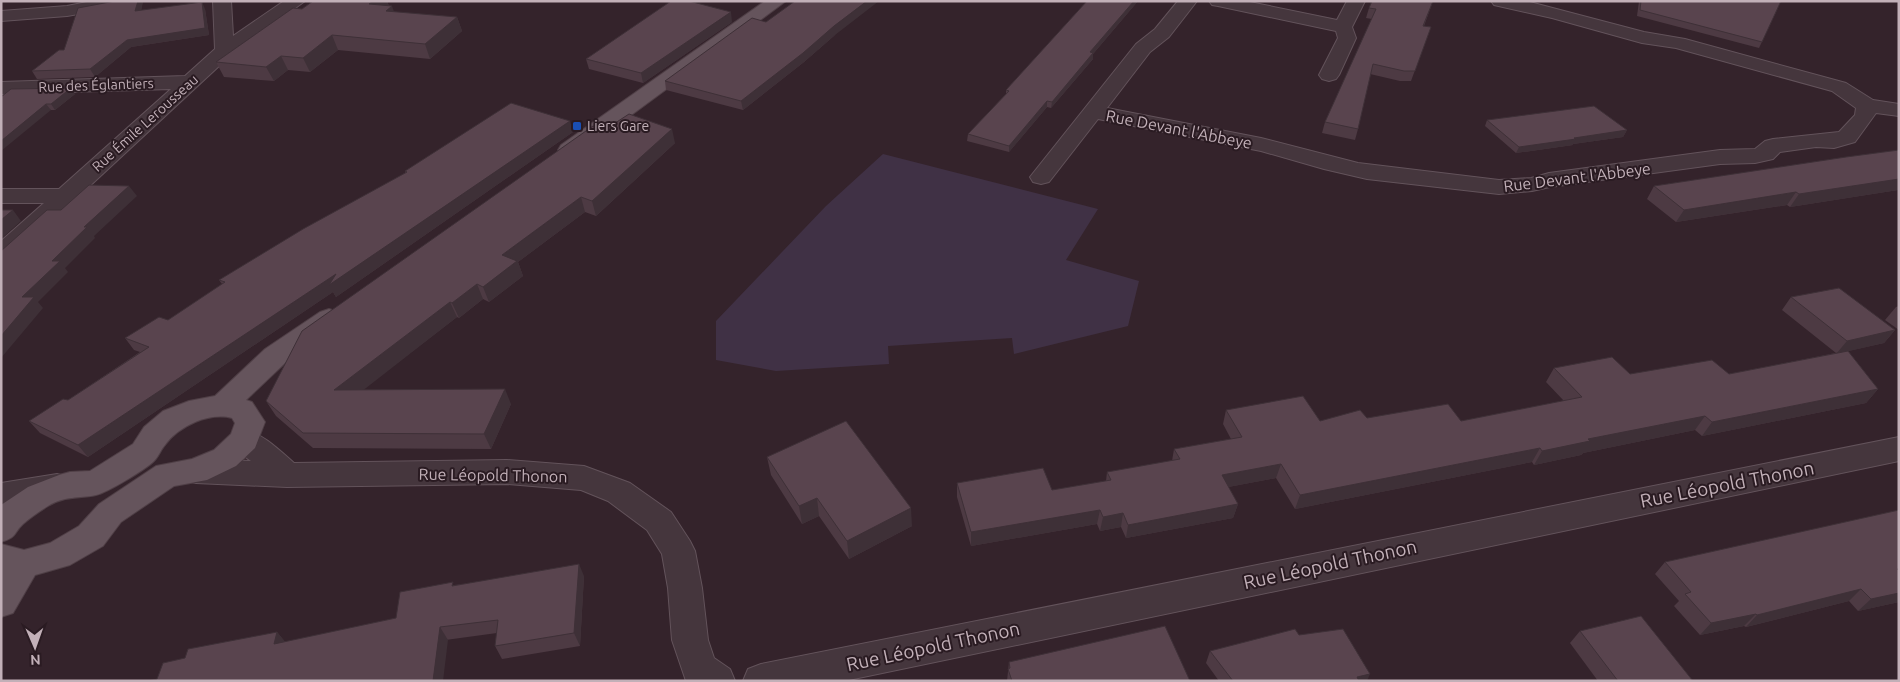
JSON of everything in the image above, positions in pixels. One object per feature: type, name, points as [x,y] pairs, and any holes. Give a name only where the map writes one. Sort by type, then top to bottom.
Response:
[{"type":"main road","points":[[551,162],[777,1]]},
{"type":"main road","points":[[223,405],[275,356],[348,304]]},
{"type":"main road","points":[[1,529],[10,515],[39,496],[83,484],[144,452],[155,435],[174,419],[199,408],[223,405],[242,410],[250,422],[244,440],[225,458],[182,473],[110,513],[91,536],[58,555],[12,561],[1,602]]},
{"type":"main road","points":[[144,452],[148,468],[182,473]]},
{"type":"main road","points":[[83,484],[111,494],[110,513]]},
{"type":"street","points":[[1,16],[67,11],[124,1]]},
{"type":"street","points":[[222,1],[225,50]]},
{"type":"street","name":"Rue Émile Lerousseau","points":[[1,255],[225,50],[296,1]]},
{"type":"street","name":"Rue Devant l'Abbeye","points":[[1041,177],[1143,48],[1162,33],[1188,1]]},
{"type":"street","points":[[1218,1],[1343,27]]},
{"type":"street","points":[[1329,75],[1347,38],[1343,27],[1356,1]]},
{"type":"street","points":[[1500,1],[1555,13],[1642,37],[1678,43],[1839,87],[1867,106],[1899,110]]},
{"type":"street","name":"Rue des Églantiers","points":[[1,88],[190,82]]},
{"type":"street","name":"Rue Devant l'Abbeye","points":[[1092,111],[1286,150],[1339,166],[1385,176],[1415,178],[1448,184],[1501,187],[1527,186],[1549,180],[1720,157],[1755,156],[1765,154],[1773,146],[1816,140],[1834,141],[1847,137],[1856,128],[1865,116],[1867,106]]},
{"type":"street","points":[[1,196],[66,196]]},
{"type":"street","points":[[244,440],[260,451],[287,475]]},
{"type":"street","name":"Rue Léopold Thonon","points":[[761,681],[1899,449]]},
{"type":"street","name":"Rue Léopold Thonon","points":[[182,473],[287,475],[507,472],[584,478],[620,492],[659,521],[678,551],[685,588],[690,640],[698,669],[717,681]]},
{"type":"street","points":[[1,496],[83,484]]},
{"type":"shaded area","points":[[883,154],[1098,209],[1066,260],[1139,281],[1128,326],[1014,354],[1012,338],[888,346],[889,364],[776,371],[716,360],[716,321],[826,206]]},
{"type":"building","points":[[115,1],[138,1],[135,11],[202,2],[205,28],[127,40],[90,69],[32,71],[59,50],[64,50],[78,8]]},
{"type":"building","points":[[313,1],[373,1],[369,4],[392,6],[386,11],[457,17],[425,44],[332,35],[303,58],[281,56],[266,67],[216,62],[293,8],[302,9]]},
{"type":"building","points":[[671,1],[689,1],[731,12],[641,73],[586,59]]},
{"type":"building","points":[[795,1],[867,1],[741,101],[665,81],[752,18],[766,22]]},
{"type":"building","points":[[1087,1],[1134,1],[1090,52],[1093,53],[1052,102],[1047,101],[1009,146],[968,134],[1009,91],[1006,90]]},
{"type":"building","points":[[1372,1],[1433,1],[1423,26],[1431,27],[1415,71],[1404,71],[1373,64],[1358,129],[1325,122],[1376,9],[1369,8]]},
{"type":"building","points":[[1641,1],[1781,1],[1762,42],[1640,10]]},
{"type":"building","points":[[71,88],[51,104],[46,104],[1,141],[1,97],[11,89]]},
{"type":"building","points":[[511,103],[570,121],[329,285],[336,274],[78,445],[29,421],[63,399],[68,400],[149,347],[125,338],[159,317],[168,320],[225,282],[219,280],[303,229],[407,172],[405,171]]},
{"type":"building","points":[[1594,106],[1627,130],[1519,147],[1487,120]]},
{"type":"building","points":[[629,114],[672,129],[592,201],[581,197],[502,255],[517,261],[483,287],[477,284],[452,303],[450,302],[334,390],[505,389],[484,434],[303,433],[266,401],[302,331],[593,126],[606,129]]},
{"type":"building","points":[[1899,150],[1899,179],[1799,194],[1796,192],[1684,210],[1654,186],[1846,157]]},
{"type":"building","points":[[89,185],[129,186],[84,227],[87,227],[52,261],[60,261],[22,297],[34,297],[1,336],[1,251],[47,210],[61,210]]},
{"type":"building","points":[[1,210],[13,210],[1,220]]},
{"type":"building","points":[[1839,288],[1895,330],[1847,341],[1791,297]]},
{"type":"building","points":[[1848,351],[1878,389],[1712,422],[1705,416],[1588,439],[1590,441],[1542,451],[1540,448],[1300,495],[1281,464],[1222,475],[1238,504],[1128,525],[1123,513],[1103,517],[1100,510],[971,532],[957,483],[1043,468],[1052,490],[1111,480],[1107,472],[1180,459],[1174,449],[1242,437],[1226,410],[1303,396],[1320,421],[1360,410],[1367,418],[1448,404],[1461,421],[1582,397],[1554,368],[1612,357],[1630,374],[1712,360],[1729,374]]},
{"type":"building","points":[[846,421],[911,508],[847,541],[817,498],[799,506],[767,457]]},
{"type":"building","points":[[1899,510],[1899,569],[1897,569],[1899,571],[1899,593],[1871,599],[1861,589],[1757,615],[1711,623],[1685,594],[1691,592],[1665,562]]},
{"type":"building","points":[[579,564],[574,633],[495,646],[498,620],[440,627],[433,681],[148,681],[157,679],[163,663],[185,658],[188,649],[277,632],[274,644],[396,618],[400,592],[453,582],[452,586]]},
{"type":"building","points":[[1641,616],[1693,681],[1618,681],[1580,631]]},
{"type":"building","points":[[1165,626],[1190,681],[1012,681],[1008,669],[1010,668],[1009,662]]},
{"type":"building","points":[[1295,629],[1299,635],[1343,629],[1370,674],[1357,677],[1359,681],[1233,681],[1210,651]]},
{"type":"place","name":"Liers Gare","points":[[577,126]]}]
